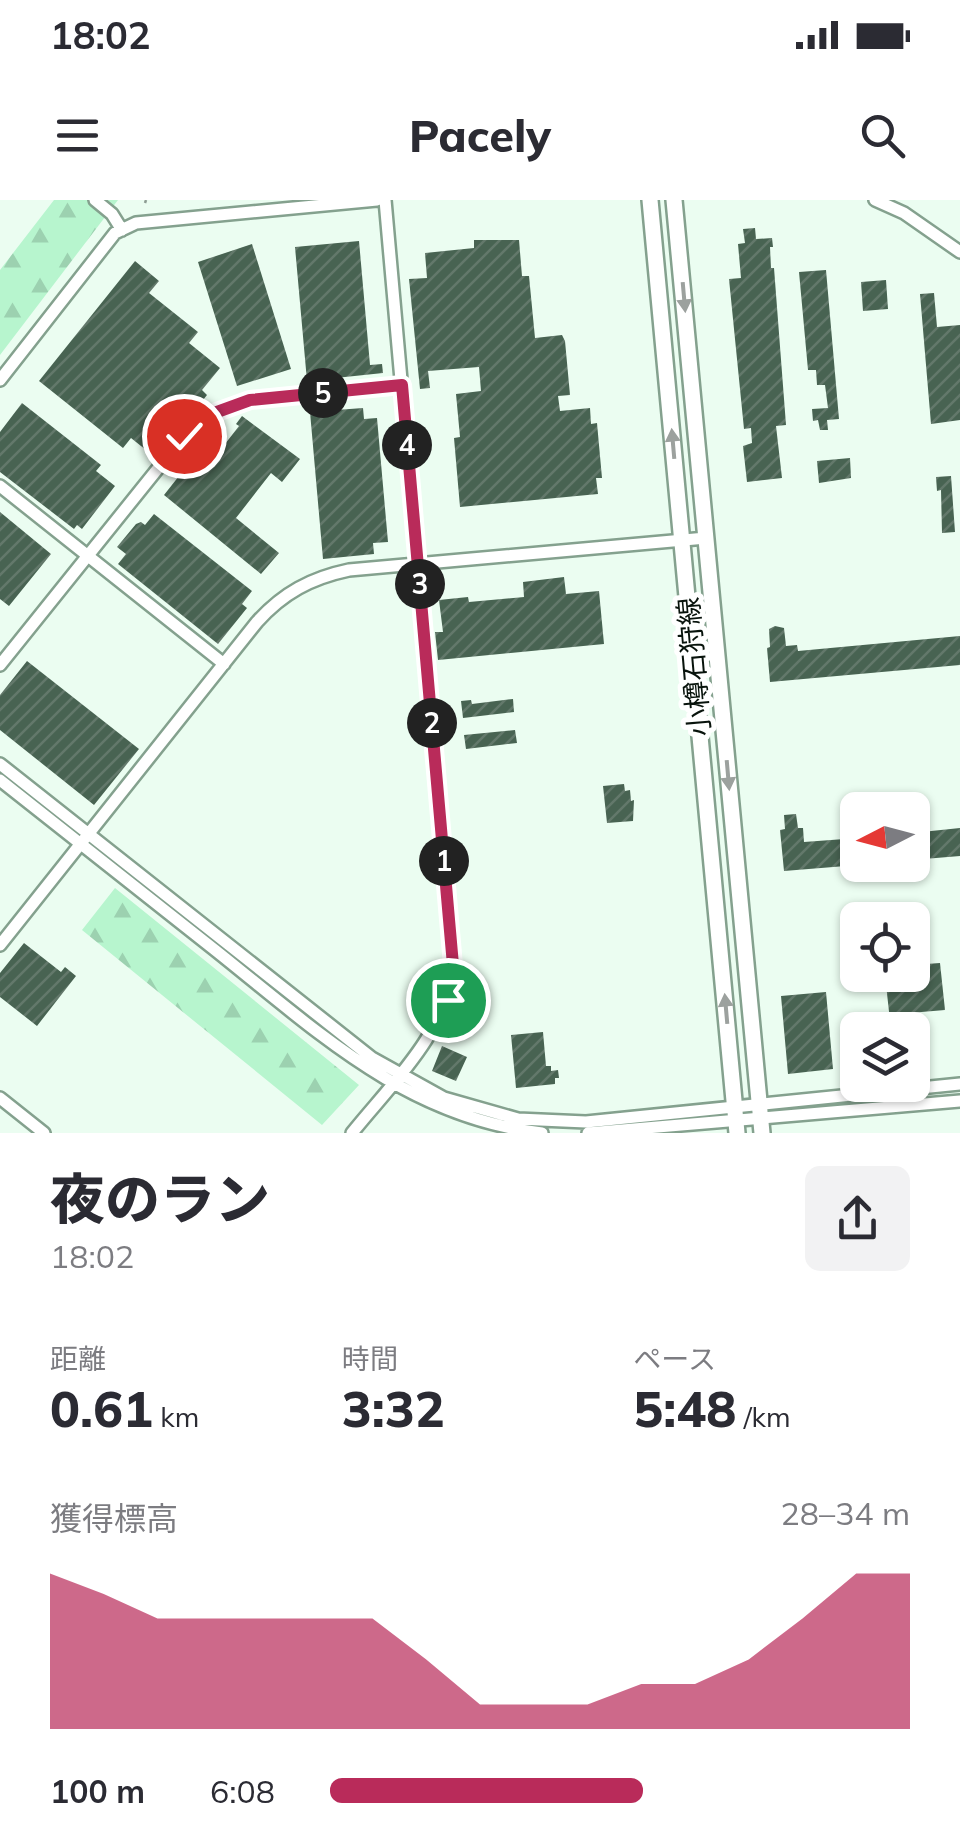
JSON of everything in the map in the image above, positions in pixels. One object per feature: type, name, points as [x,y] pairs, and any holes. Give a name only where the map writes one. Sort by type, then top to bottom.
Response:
[{"type":"main road","name":"小樽石狩線","points":[[650,200],[736,1120]]},
{"type":"main road","name":"小樽石狩線","points":[[674,200],[760,1118]]},
{"type":"street","points":[[95,200],[112,214],[122,230]]},
{"type":"street","points":[[0,380],[115,234],[136,223],[377,200]]},
{"type":"street","points":[[352,1133],[439,1018],[448,1000],[453,965],[384,200]]},
{"type":"street","points":[[875,200],[904,213],[960,252]]},
{"type":"street","points":[[0,665],[184,436],[217,412],[250,400],[402,385]]},
{"type":"street","points":[[0,486],[224,664]]},
{"type":"street","points":[[0,945],[276,602],[312,580],[349,570],[706,538]]},
{"type":"street","points":[[0,764],[84,839],[362,1065],[444,1098],[518,1119],[736,1120]]},
{"type":"street","points":[[0,780],[84,839]]},
{"type":"street","points":[[395,1078],[448,1112],[542,1133]]},
{"type":"street","points":[[760,1118],[960,1084]]},
{"type":"street","points":[[0,1098],[44,1133]]},
{"type":"street","points":[[588,1133],[960,1100]]},
{"type":"green space","points":[[54,200],[118,200],[0,355],[0,270]]},
{"type":"green space","points":[[115,888],[359,1085],[322,1125],[82,930]]},
{"type":"building","points":[[755,228],[756,239],[772,238],[771,268],[786,425],[776,426],[782,478],[747,482],[743,446],[752,443],[751,428],[744,429],[729,279],[741,278],[738,244],[745,243],[743,229]]},
{"type":"building","points":[[474,240],[519,240],[522,276],[529,276],[535,338],[562,335],[565,341],[570,395],[558,396],[560,411],[590,408],[591,424],[597,423],[602,478],[596,478],[598,494],[460,507],[454,438],[460,437],[456,394],[481,391],[479,367],[428,371],[430,388],[420,389],[409,279],[427,278],[425,253],[474,248]]},
{"type":"building","points":[[359,241],[370,365],[382,364],[383,373],[307,381],[295,247]]},
{"type":"building","points":[[252,244],[291,369],[237,386],[198,262]]},
{"type":"building","points":[[135,261],[159,281],[149,293],[198,332],[189,343],[220,368],[202,390],[207,395],[195,410],[185,402],[146,450],[131,438],[123,448],[39,381]]},
{"type":"building","points":[[826,270],[839,419],[827,420],[828,430],[820,430],[818,420],[813,421],[812,409],[828,408],[825,385],[817,385],[816,370],[808,370],[799,272]]},
{"type":"building","points":[[886,280],[888,309],[863,311],[861,282]]},
{"type":"building","points":[[934,293],[937,327],[960,325],[960,420],[931,424],[920,294]]},
{"type":"building","points":[[22,403],[101,465],[96,471],[115,486],[82,529],[77,525],[74,529],[0,472],[0,432]]},
{"type":"building","points":[[363,408],[364,419],[377,418],[388,542],[373,543],[374,554],[323,559],[310,412]]},
{"type":"building","points":[[242,416],[300,459],[282,482],[271,473],[236,518],[279,553],[261,574],[164,495],[194,457],[189,454],[197,444],[202,448],[213,434],[225,444]]},
{"type":"building","points":[[850,458],[851,478],[819,483],[817,461]]},
{"type":"building","points":[[951,476],[955,532],[942,533],[941,490],[937,491],[936,477]]},
{"type":"building","points":[[0,512],[51,554],[9,606],[0,599]]},
{"type":"building","points":[[154,514],[252,591],[242,604],[247,608],[218,644],[118,564],[126,554],[117,547],[136,524],[145,525]]},
{"type":"building","points":[[564,577],[566,594],[599,591],[604,644],[438,660],[435,632],[443,632],[439,600],[468,597],[469,602],[524,597],[523,582]]},
{"type":"building","points":[[784,628],[786,646],[797,645],[798,651],[960,636],[960,665],[770,682],[767,648],[769,629]]},
{"type":"building","points":[[27,661],[139,749],[94,805],[0,730],[0,695]]},
{"type":"building","points":[[513,699],[514,712],[463,718],[461,701],[471,700],[472,704]]},
{"type":"building","points":[[515,730],[517,743],[466,749],[464,735]]},
{"type":"building","points":[[624,784],[625,791],[630,790],[631,801],[634,800],[633,821],[607,823],[603,786]]},
{"type":"building","points":[[796,814],[804,842],[840,839],[840,866],[784,871],[780,830],[785,829],[784,815]]},
{"type":"building","points":[[960,828],[960,856],[930,858],[930,831]]},
{"type":"building","points":[[24,943],[61,972],[65,967],[76,976],[37,1026],[0,997],[0,973]]},
{"type":"building","points":[[940,963],[945,1010],[889,1012],[887,992],[930,992],[930,964]]},
{"type":"building","points":[[826,992],[833,1069],[788,1074],[781,996]]},
{"type":"building","points":[[543,1032],[546,1066],[551,1066],[551,1071],[558,1070],[559,1078],[555,1078],[555,1084],[516,1088],[511,1035]]},
{"type":"building","points":[[442,1046],[467,1057],[456,1081],[432,1071]]},
{"type":"route","points":[[184,436],[217,412],[250,400],[402,385],[453,965],[448,1000]]}]
